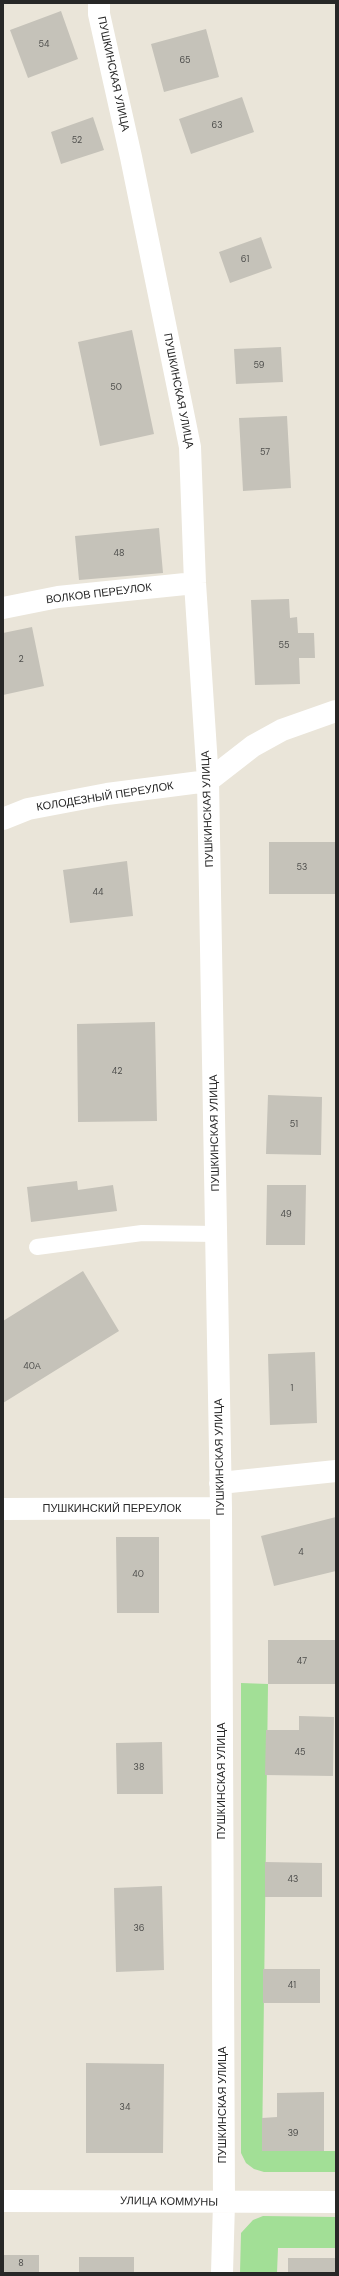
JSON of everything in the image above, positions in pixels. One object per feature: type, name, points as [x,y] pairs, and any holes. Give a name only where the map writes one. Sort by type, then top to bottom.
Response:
[{"type":"street","name":"ПУШКИНСКАЯ УЛИЦА","points":[[99,3],[99,14],[131,157],[190,447],[195,583],[208,781],[217,1234],[221,1508],[224,2203],[222,2273]]},
{"type":"street","name":"ВОЛКОВ ПЕРЕУЛОК","points":[[3,608],[58,597],[195,583]]},
{"type":"street","points":[[208,781],[253,746],[282,730],[336,711]]},
{"type":"street","name":"КОЛОДЕЗНЫЙ ПЕРЕУЛОК","points":[[3,819],[28,809],[106,794],[208,781]]},
{"type":"street","points":[[220,1482],[336,1470]]},
{"type":"street","name":"ПУШКИНСКИЙ ПЕРЕУЛОК","points":[[3,1509],[221,1508]]},
{"type":"street","name":"УЛИЦА КОММУНЫ","points":[[3,2200],[224,2203],[336,2202]]},
{"type":"lane","points":[[37,1247],[142,1233],[217,1234]]},
{"type":"green space","points":[[241,1683],[268,1684],[262,2151],[336,2151],[336,2172],[264,2172],[254,2169],[246,2163],[241,2153]]},
{"type":"green space","points":[[263,2216],[336,2217],[336,2248],[278,2248],[277,2273],[240,2273],[241,2233],[253,2220]]},
{"type":"building","points":[[61,11],[78,59],[28,78],[10,30]]},
{"type":"building","points":[[206,29],[219,77],[164,92],[151,44]]},
{"type":"building","points":[[242,97],[254,132],[191,154],[179,119]]},
{"type":"building","points":[[93,117],[104,150],[61,164],[51,132]]},
{"type":"building","points":[[261,237],[272,268],[230,283],[219,252]]},
{"type":"building","points":[[132,330],[154,434],[100,446],[78,342]]},
{"type":"building","points":[[281,347],[283,382],[236,384],[234,349]]},
{"type":"building","points":[[287,416],[291,488],[243,491],[239,418]]},
{"type":"building","points":[[159,528],[163,573],[79,580],[75,536]]},
{"type":"building","points":[[289,599],[290,618],[297,617],[298,633],[314,633],[315,658],[299,658],[300,684],[255,685],[251,600]]},
{"type":"building","points":[[32,627],[44,686],[3,695],[3,633]]},
{"type":"building","points":[[269,842],[336,842],[336,894],[269,894]]},
{"type":"building","points":[[127,861],[133,916],[70,923],[63,870]]},
{"type":"building","points":[[155,1022],[157,1121],[78,1122],[77,1024]]},
{"type":"building","points":[[268,1095],[322,1097],[321,1155],[266,1154]]},
{"type":"building","points":[[77,1181],[78,1190],[113,1185],[117,1211],[31,1222],[27,1187]]},
{"type":"building","points":[[267,1185],[306,1185],[305,1245],[266,1245]]},
{"type":"building","points":[[83,1271],[119,1331],[3,1403],[3,1321]]},
{"type":"building","points":[[315,1352],[317,1423],[270,1425],[268,1354]]},
{"type":"building","points":[[336,1517],[336,1571],[274,1586],[261,1536]]},
{"type":"building","points":[[116,1537],[159,1537],[159,1613],[117,1613]]},
{"type":"building","points":[[268,1640],[336,1640],[336,1684],[268,1684]]},
{"type":"building","points":[[299,1716],[334,1717],[333,1776],[265,1775],[266,1730],[299,1730]]},
{"type":"building","points":[[162,1742],[163,1794],[117,1794],[116,1743]]},
{"type":"building","points":[[265,1862],[322,1863],[322,1897],[265,1897]]},
{"type":"building","points":[[162,1886],[164,1970],[116,1972],[114,1888]]},
{"type":"building","points":[[263,1969],[320,1969],[320,2003],[263,2003]]},
{"type":"building","points":[[86,2063],[164,2064],[163,2153],[86,2153]]},
{"type":"building","points":[[324,2092],[324,2151],[262,2151],[262,2118],[277,2117],[277,2093]]},
{"type":"building","points":[[3,2255],[39,2255],[39,2273],[3,2273]]},
{"type":"building","points":[[79,2257],[134,2257],[134,2273],[79,2273]]},
{"type":"building","points":[[288,2258],[336,2258],[336,2273],[288,2273]]}]
